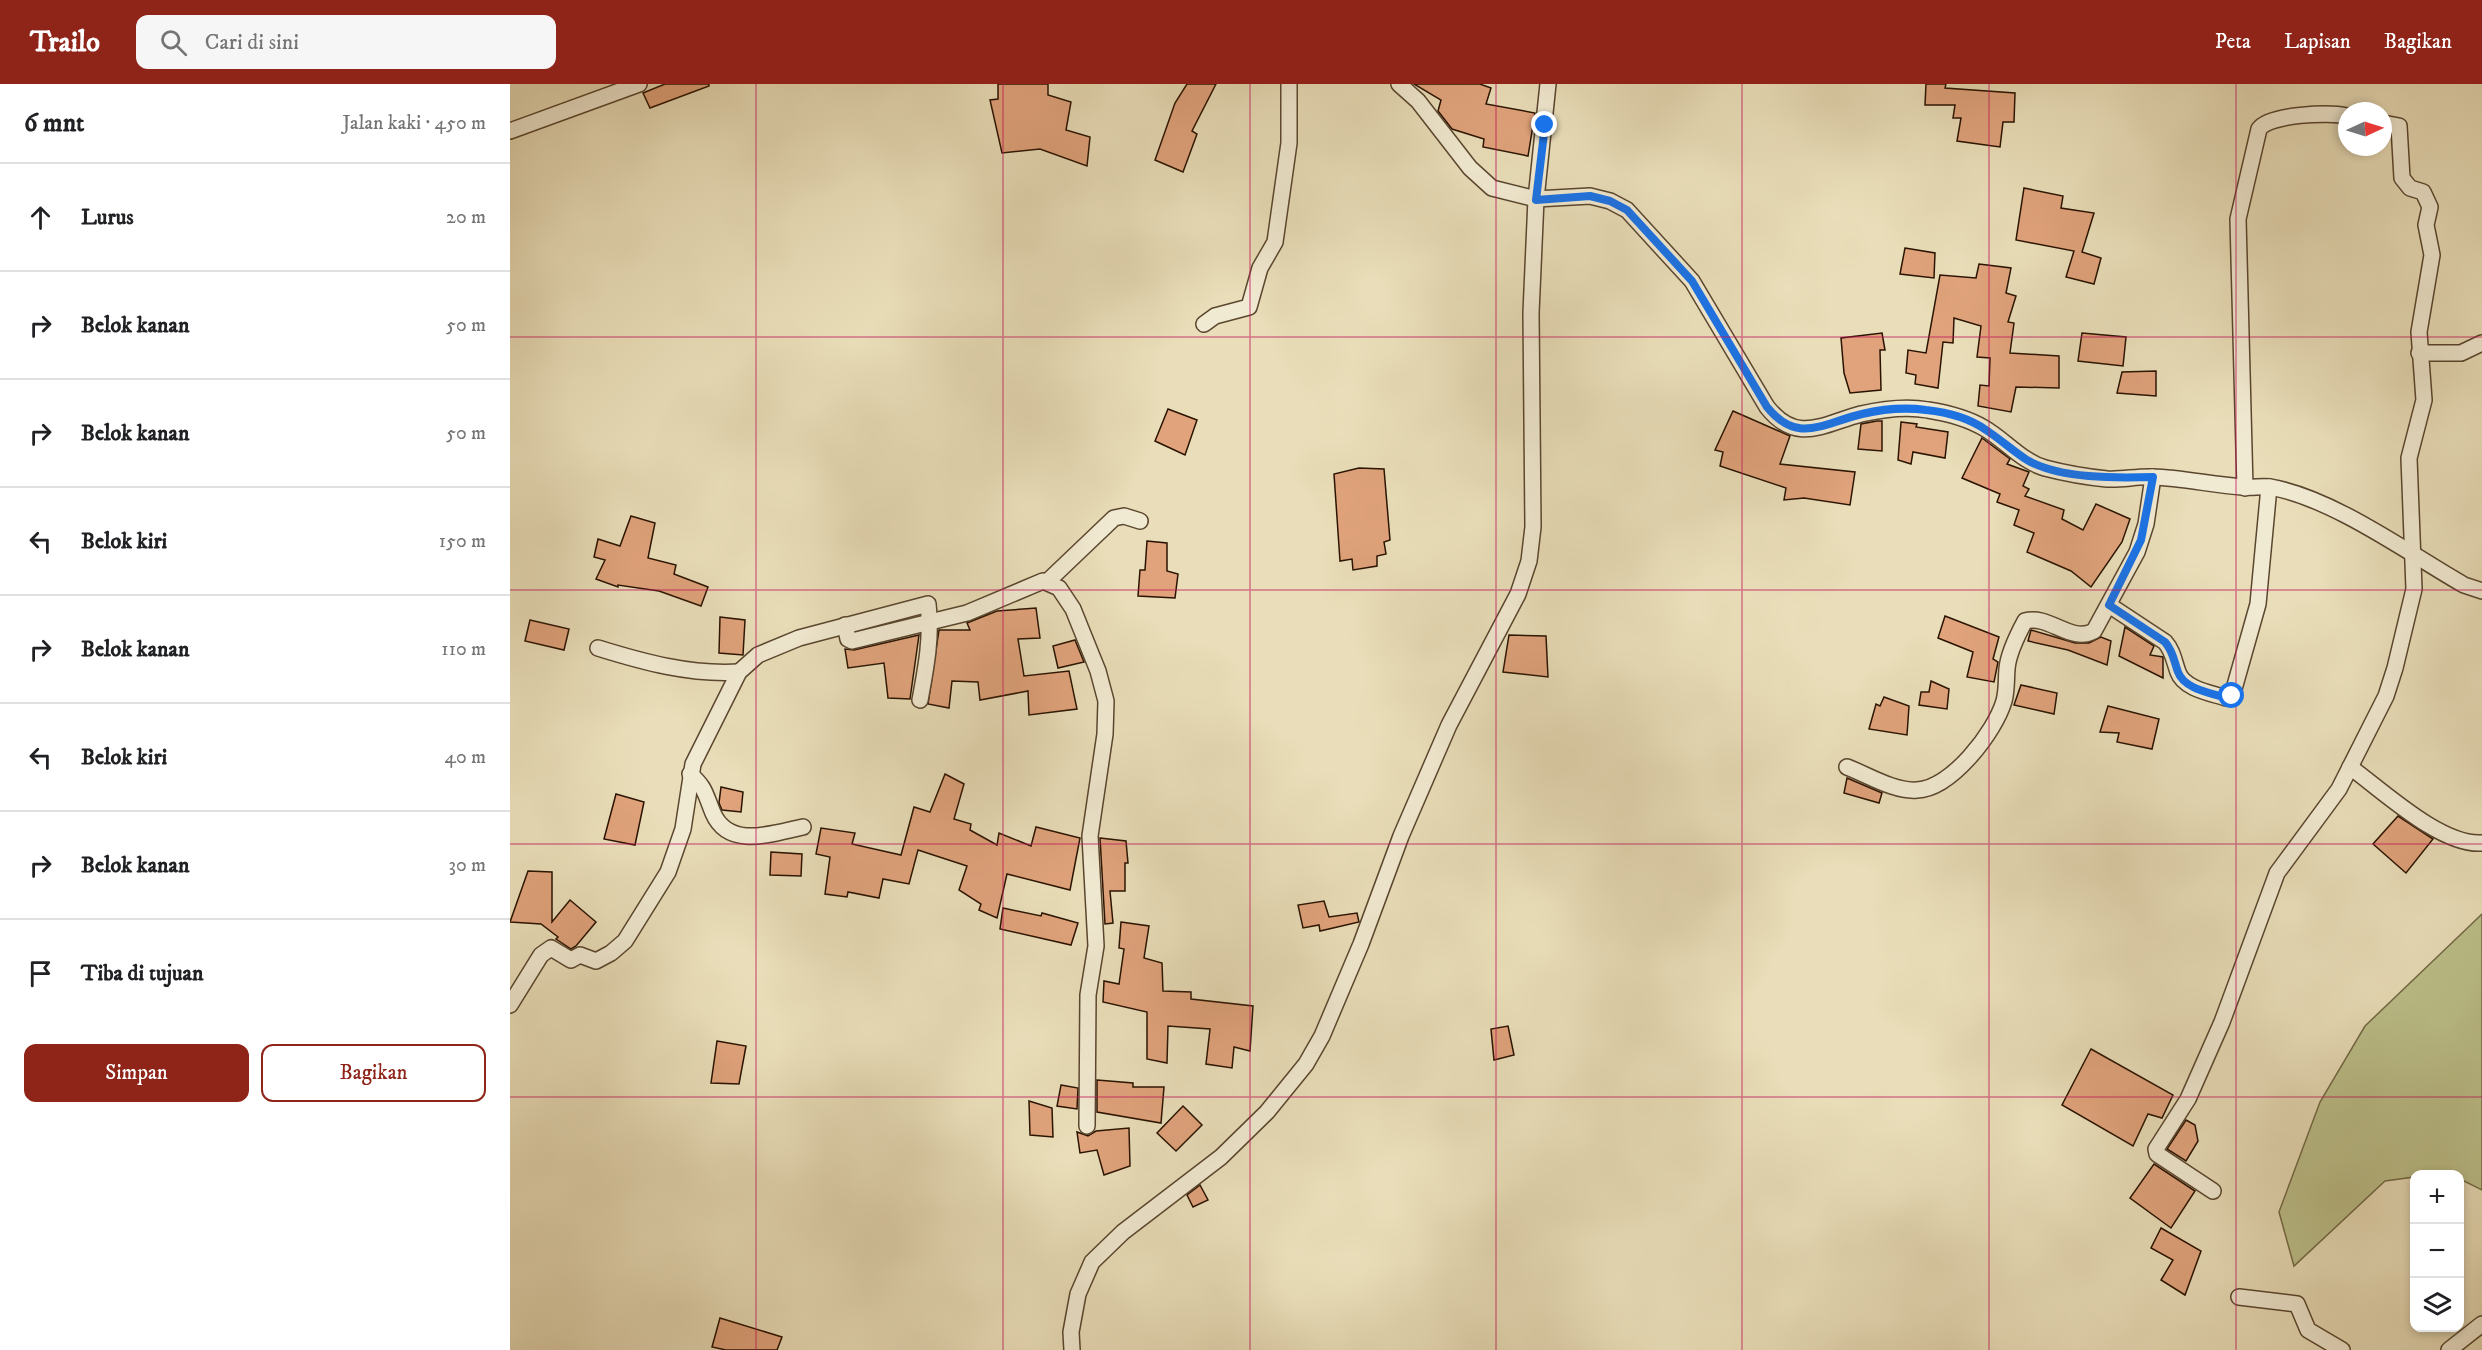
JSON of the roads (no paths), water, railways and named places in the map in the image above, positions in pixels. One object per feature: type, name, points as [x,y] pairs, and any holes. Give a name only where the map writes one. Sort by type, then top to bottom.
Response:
[{"type":"street","points":[[510,130],[639,84]]},
{"type":"street","points":[[1204,324],[1215,316],[1249,307],[1260,268],[1272,249],[1289,142],[1289,84]]},
{"type":"street","points":[[1399,84],[1418,101],[1470,168],[1492,188],[1536,200],[1590,196],[1610,201],[1627,210],[1692,281],[1767,407],[1777,419],[1790,427],[1806,429],[1824,426],[1861,414],[1897,408],[1926,410],[1958,416],[1984,428],[2026,460],[2044,467],[2109,479],[2153,477],[2245,488],[2269,487],[2301,496],[2343,514],[2464,585],[2482,591]]},
{"type":"street","points":[[1072,1350],[1071,1332],[1078,1294],[1092,1262],[1123,1232],[1221,1157],[1267,1112],[1306,1064],[1322,1036],[1449,725],[1518,594],[1529,561],[1533,527],[1532,353],[1536,200],[1548,84]]},
{"type":"street","points":[[2245,488],[2238,219],[2259,129],[2265,123],[2277,119],[2330,114],[2338,115]]},
{"type":"street","points":[[2214,1191],[2157,1154],[2156,1149],[2188,1099],[2222,1022],[2242,975],[2277,873],[2324,810],[2350,767],[2386,696],[2414,588],[2409,458],[2424,400],[2419,352],[2421,313],[2432,255],[2426,225],[2430,207],[2423,192],[2410,188],[2402,178],[2399,126],[2392,125]]},
{"type":"street","points":[[2419,352],[2461,353],[2482,343]]},
{"type":"street","points":[[1847,767],[1910,790],[1937,785],[1978,746],[1997,718],[2007,688],[2008,663],[2025,621],[2038,621],[2075,634],[2092,633],[2109,605],[2141,540],[2153,477]]},
{"type":"street","points":[[2109,605],[2165,642],[2170,648],[2179,674],[2187,684],[2226,698],[2232,696],[2258,604],[2269,487]]},
{"type":"street","points":[[930,616],[982,608],[1038,582],[1048,581],[1114,518],[1124,516],[1140,521]]},
{"type":"street","points":[[1048,581],[1059,588],[1073,609],[1098,671],[1106,701],[1105,734],[1090,836],[1096,946],[1088,995],[1087,1126]]},
{"type":"street","points":[[510,1005],[541,955],[551,948],[571,960],[580,955],[596,961],[611,953],[625,941],[668,872],[683,830],[695,778],[698,751],[738,672],[758,655],[776,647],[846,631],[928,604],[930,616],[928,659],[920,700]]},
{"type":"street","points":[[598,648],[642,661],[680,668],[716,674],[738,672]]},
{"type":"street","points":[[2350,767],[2440,833],[2461,842],[2482,843]]},
{"type":"street","points":[[695,778],[714,815],[729,833],[753,836],[803,826]]},
{"type":"street","points":[[2239,1297],[2297,1304],[2308,1330],[2342,1350]]},
{"type":"street","points":[[2449,1350],[2482,1324]]}]
